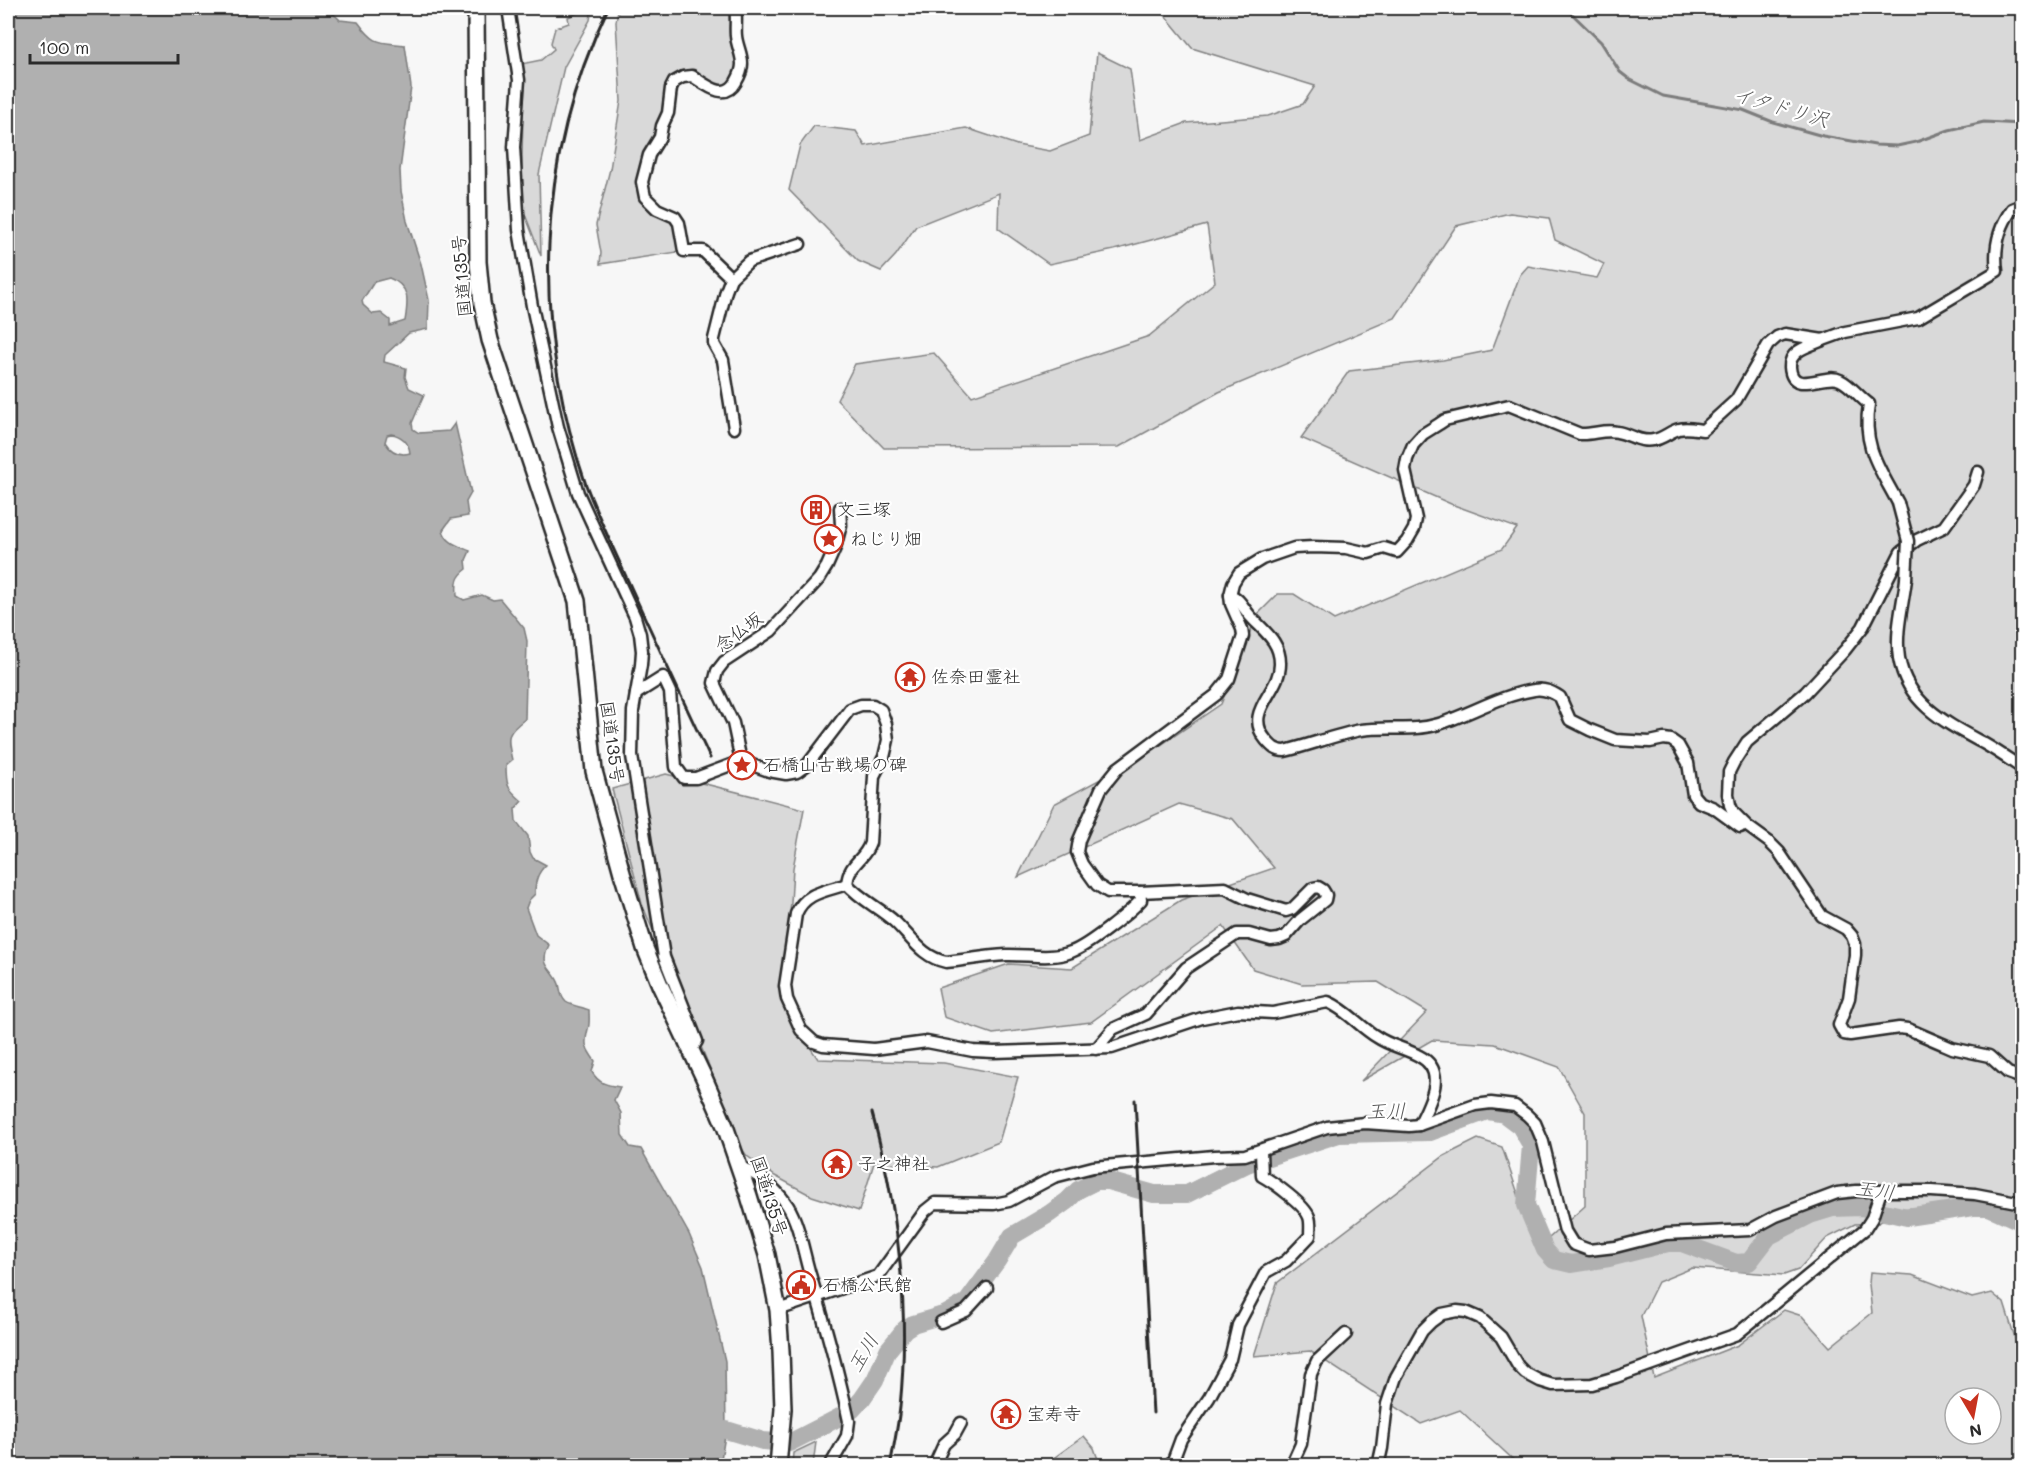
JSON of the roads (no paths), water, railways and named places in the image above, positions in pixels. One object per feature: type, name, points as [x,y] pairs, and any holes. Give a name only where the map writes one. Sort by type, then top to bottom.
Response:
[{"type":"highway","name":"国道135号","points":[[478,9],[478,262],[485,320],[496,361],[577,601],[594,771],[610,833],[645,948],[721,1117],[767,1255],[778,1315],[781,1351],[782,1426],[778,1463]]},
{"type":"street","points":[[508,8],[519,80],[514,147],[519,230],[530,296],[558,427],[578,493],[638,625],[642,651],[631,733],[632,756],[664,957],[697,1041],[692,1049]]},
{"type":"street","points":[[731,278],[703,251],[684,251],[680,224],[675,218],[657,209],[645,197],[642,182],[649,155],[660,137],[674,82],[683,77],[692,76],[707,87],[728,91],[739,77],[742,66],[736,36],[735,8]]},
{"type":"street","points":[[2022,205],[2012,209],[2000,229],[1995,259],[1997,271],[1918,318],[1845,332],[1797,351],[1790,360],[1791,373],[1799,382],[1806,383],[1832,378],[1840,380],[1869,404],[1866,433],[1870,449],[1898,503],[1908,541],[1906,579],[1898,634],[1899,658],[1912,691],[1926,708],[1944,722],[2022,768]]},
{"type":"street","points":[[734,428],[723,360],[714,344],[731,278],[748,261],[800,244]]},
{"type":"street","points":[[1096,1049],[1113,1029],[1146,1014],[1186,968],[1237,934],[1249,934],[1271,940],[1286,936],[1300,920],[1322,903],[1326,895],[1321,888],[1313,888],[1292,909],[1286,911],[1247,900],[1225,888],[1108,892],[1098,885],[1078,857],[1077,846],[1101,789],[1118,768],[1216,695],[1229,679],[1242,636],[1242,629],[1231,604],[1230,595],[1239,573],[1249,566],[1294,548],[1335,548],[1368,553],[1384,548],[1397,552],[1411,535],[1416,519],[1405,470],[1407,459],[1413,445],[1445,420],[1509,405],[1580,434],[1620,432],[1641,441],[1652,441],[1683,428],[1703,430],[1736,400],[1768,345],[1777,337],[1785,334],[1823,340]]},
{"type":"street","points":[[1978,472],[1974,485],[1944,527],[1917,540],[1901,552],[1863,627],[1838,660],[1805,693],[1747,742],[1734,762],[1729,781],[1730,805],[1733,812],[1747,826],[1779,852],[1822,916],[1846,929],[1852,936],[1855,955],[1849,998],[1839,1025],[1844,1034],[1908,1029],[1952,1048],[1989,1056],[2008,1072],[2022,1078]]},
{"type":"street","name":"念仏坂","points":[[741,761],[733,723],[714,683],[717,671],[724,662],[771,631],[819,579],[835,548],[841,525],[840,508]]},
{"type":"street","points":[[1230,595],[1236,597],[1274,641],[1278,651],[1280,672],[1259,712],[1258,721],[1265,738],[1276,750],[1285,752],[1361,730],[1415,729],[1438,724],[1504,699],[1534,690],[1543,690],[1560,697],[1570,720],[1615,740],[1650,742],[1671,740],[1678,745],[1688,764],[1693,795],[1699,802],[1726,815],[1738,827],[1747,826]]},
{"type":"street","points":[[636,694],[663,678],[670,692],[676,767],[684,778],[696,778],[741,761],[769,771],[786,774],[797,772],[808,764],[850,709],[861,705],[873,705],[881,710],[886,723],[888,740],[884,757],[874,776],[870,843],[867,851],[848,874],[847,884],[855,894],[895,922],[923,952],[938,960],[946,962],[1008,955],[1043,956],[1069,953],[1080,948],[1133,909],[1141,900],[1140,892]]},
{"type":"street","points":[[847,884],[809,897],[800,904],[796,914],[785,986],[787,999],[801,1030],[814,1042],[823,1045],[874,1049],[906,1047],[927,1042],[973,1051],[994,1052],[1096,1049],[1121,1046],[1202,1018],[1238,1011],[1273,1014],[1328,1002],[1388,1044],[1428,1061],[1435,1078],[1435,1090],[1419,1125]]},
{"type":"street","points":[[778,1315],[816,1296],[878,1276],[925,1211],[934,1203],[994,1204],[1009,1201],[1054,1177],[1093,1167],[1245,1155],[1327,1127],[1365,1123],[1419,1125],[1475,1106],[1491,1103],[1506,1104],[1521,1110],[1535,1123],[1540,1132],[1565,1232],[1573,1244],[1589,1250],[1615,1248],[1666,1234],[1750,1230],[1776,1216],[1837,1193],[1879,1196],[1932,1191],[1975,1194],[2022,1203]]},
{"type":"street","points":[[1171,1466],[1182,1439],[1209,1398],[1230,1359],[1238,1325],[1266,1272],[1286,1261],[1310,1236],[1309,1217],[1305,1211],[1278,1185],[1262,1176],[1261,1151]]},
{"type":"street","points":[[739,1166],[761,1176],[788,1206],[800,1236],[849,1421],[847,1436],[830,1466]]},
{"type":"street","points":[[1378,1466],[1387,1404],[1396,1377],[1422,1332],[1442,1314],[1457,1311],[1480,1318],[1501,1337],[1525,1373],[1540,1381],[1553,1386],[1592,1384],[1737,1334],[1839,1252],[1865,1228],[1872,1218],[1879,1196]]},
{"type":"street","points":[[940,1322],[966,1311],[987,1288]]},
{"type":"street","points":[[1291,1466],[1301,1444],[1311,1374],[1317,1362],[1346,1334]]},
{"type":"street","points":[[934,1466],[945,1444],[955,1434],[961,1423]]},
{"type":"waterway","name":"イタドリ沢","points":[[1566,8],[1601,42],[1620,72],[1663,96],[1743,110],[1773,122],[1823,136],[1875,145],[1897,146],[1916,142],[1949,130],[1984,122],[2022,124]]},
{"type":"waterway","name":"玉川","points":[[726,1430],[763,1441],[789,1443],[852,1410],[875,1380],[888,1350],[905,1329],[913,1324],[946,1314],[967,1302],[1012,1236],[1049,1214],[1078,1190],[1096,1181],[1108,1181],[1154,1194],[1187,1194],[1247,1164],[1339,1134],[1430,1132],[1487,1111],[1504,1114],[1520,1126],[1531,1145],[1526,1205],[1545,1250],[1554,1260],[1571,1264],[1609,1258],[1668,1243],[1682,1243],[1736,1263],[1749,1262],[1769,1236],[1810,1215],[1833,1208],[1861,1207],[1907,1217],[1973,1207],[1989,1207],[2022,1222]]},
{"type":"railway","points":[[608,8],[584,66],[566,125],[554,184],[549,244],[550,304],[556,364],[568,425],[586,485],[710,758]]},
{"type":"railway","points":[[1135,1100],[1153,1413]]},
{"type":"railway","points":[[872,1113],[889,1185],[900,1258],[902,1296],[903,1370],[899,1414],[890,1466]]},
{"type":"place","name":"文三塚","points":[[816,510]]},
{"type":"place","name":"ねじり畑","points":[[829,539]]},
{"type":"place","name":"佐奈田霊社","points":[[910,677]]},
{"type":"place","name":"石橋山古戦場の碑","points":[[742,765]]},
{"type":"place","name":"子之神社","points":[[837,1164]]},
{"type":"place","name":"石橋公民館","points":[[801,1285]]},
{"type":"place","name":"宝寿寺","points":[[1006,1414]]}]
